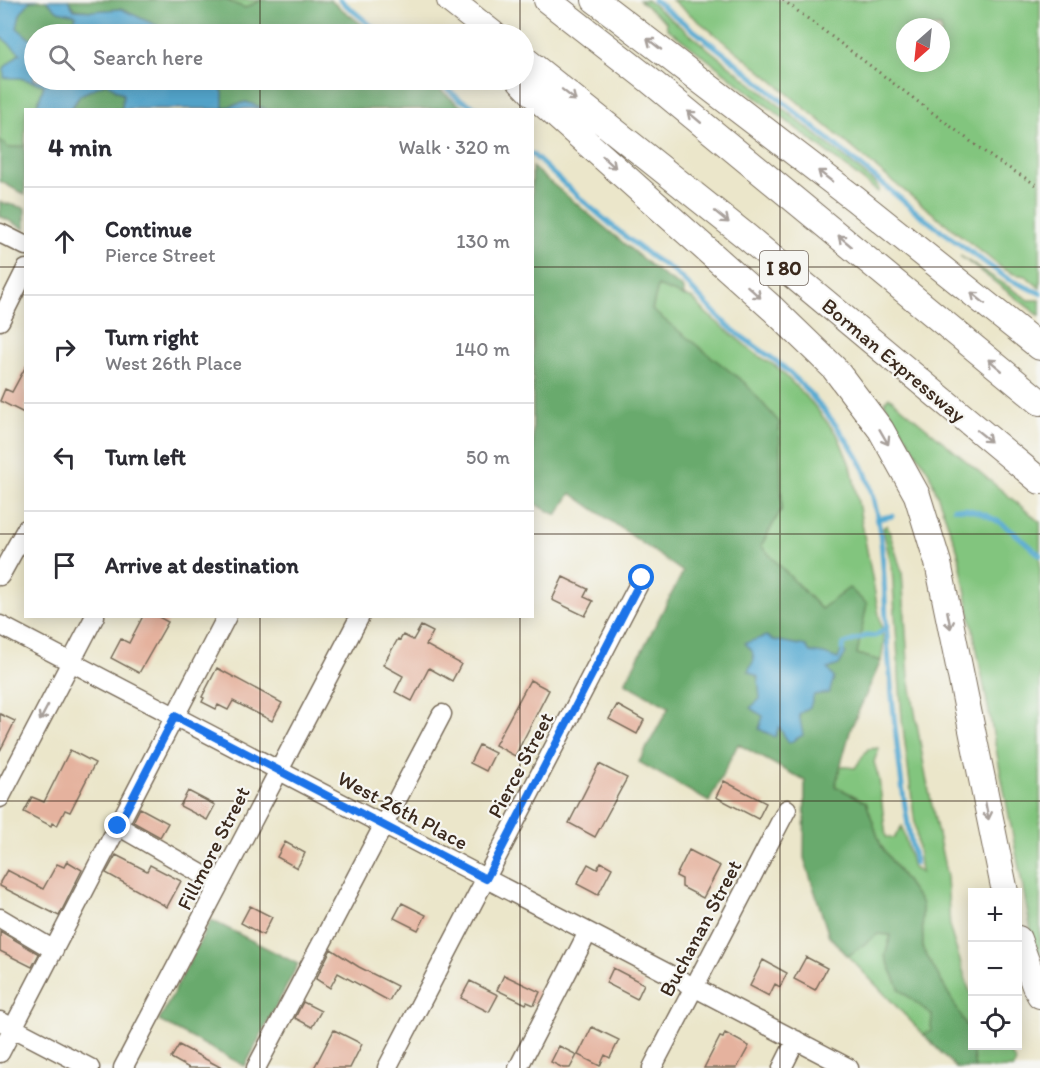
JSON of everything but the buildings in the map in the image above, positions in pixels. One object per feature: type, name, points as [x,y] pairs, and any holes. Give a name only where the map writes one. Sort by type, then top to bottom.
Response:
[{"type":"highway","points":[[448,0],[469,24]]},
{"type":"highway","points":[[448,0],[480,24]]},
{"type":"highway","name":"I 80","points":[[547,0],[648,79],[1040,402]]},
{"type":"highway","points":[[595,0],[855,199],[1040,347]]},
{"type":"highway","name":"Borman Expressway","points":[[534,67],[747,237],[1040,482]]},
{"type":"highway","points":[[530,90],[773,309],[834,368],[881,430],[917,495],[938,563],[1004,888]]},
{"type":"highway","points":[[1018,942],[1040,995]]},
{"type":"street","points":[[0,232],[24,245]]},
{"type":"street","points":[[0,321],[24,273]]},
{"type":"street","points":[[0,576],[24,533]]},
{"type":"street","name":"Pierce Street","points":[[387,1068],[642,578]]},
{"type":"street","points":[[0,798],[94,618]]},
{"type":"street","points":[[0,1053],[6,1025],[54,950],[226,618]]},
{"type":"street","name":"Fillmore Street","points":[[123,1068],[359,618]]},
{"type":"street","name":"West 26th Place","points":[[0,624],[849,1068]]},
{"type":"street","points":[[256,1068],[442,714]]},
{"type":"street","name":"Buchanan Street","points":[[652,1068],[787,808]]},
{"type":"street","points":[[118,826],[219,884]]},
{"type":"street","points":[[0,918],[54,950]]},
{"type":"street","points":[[518,1068],[588,932]]},
{"type":"street","points":[[6,1025],[90,1068]]},
{"type":"street","points":[[782,1068],[796,1040]]},
{"type":"path","points":[[783,0],[994,159],[1040,187]]},
{"type":"green space","points":[[46,0],[58,11],[77,15],[74,24],[24,24],[24,34],[17,28],[20,14],[30,1]]},
{"type":"green space","points":[[68,0],[225,0],[245,8],[261,0],[330,0],[361,24],[154,24],[121,9],[92,11],[74,9]]},
{"type":"green space","points":[[225,0],[261,0],[245,8]]},
{"type":"green space","points":[[639,0],[647,0],[851,163],[876,184],[878,192],[667,28],[666,22]]},
{"type":"green space","points":[[672,0],[1040,0],[1040,288],[1026,276],[1014,274],[1002,268],[892,181]]},
{"type":"green space","points":[[0,36],[20,53],[4,68],[24,79],[24,90],[42,90],[36,108],[24,108],[24,146],[7,148],[0,140]]},
{"type":"green space","points":[[91,90],[117,90],[123,94],[122,108],[72,108],[80,95]]},
{"type":"green space","points":[[222,90],[440,90],[463,108],[261,108],[246,102],[222,108]]},
{"type":"green space","points":[[0,140],[8,148],[24,146],[24,194],[0,181]]},
{"type":"green space","points":[[534,169],[662,275],[682,287],[685,297],[658,286],[652,310],[745,383],[779,422],[782,508],[761,546],[821,609],[849,588],[867,604],[857,654],[881,661],[851,728],[835,786],[866,802],[881,846],[922,904],[923,949],[968,1028],[968,1050],[972,1050],[975,1068],[956,1068],[924,1035],[931,1030],[932,1015],[900,990],[885,956],[891,935],[878,934],[848,956],[829,936],[804,858],[805,781],[738,744],[709,802],[639,762],[669,707],[625,683],[683,572],[571,493],[557,515],[534,504]]},
{"type":"green space","points":[[0,202],[24,208],[24,228],[0,216]]},
{"type":"green space","points":[[960,256],[1029,300],[1040,300],[1040,316]]},
{"type":"green space","points":[[658,286],[693,299],[707,314],[757,355],[777,367],[812,403],[838,436],[852,470],[884,641],[881,661],[857,654],[821,609],[761,546],[782,508],[652,310]]},
{"type":"green space","points":[[889,397],[1040,522],[1040,957],[1033,941],[958,552],[929,472],[884,402]]},
{"type":"green space","points":[[887,525],[902,572],[909,677],[926,777],[947,877],[950,929],[968,986],[968,1028],[923,949],[922,904],[881,846],[866,802],[835,786],[840,766],[855,768],[868,749],[879,748],[874,762],[879,779],[886,837],[894,838],[902,826],[913,868],[921,873],[902,719],[892,569],[883,528]]},
{"type":"green space","points":[[211,920],[298,964],[245,1066],[159,1021]]},
{"type":"green space","points":[[878,934],[891,935],[885,956],[900,990],[932,1015],[931,1030],[924,1035],[848,956]]},
{"type":"green space","points":[[972,1050],[1008,1050],[1016,1062],[1013,1068],[975,1068]]},
{"type":"water","points":[[0,0],[38,0],[30,1],[20,14],[17,28],[24,34],[24,79],[4,78],[4,68],[20,53],[0,36]]},
{"type":"water","points":[[46,0],[68,0],[74,10],[121,9],[154,24],[74,24],[76,15],[58,11]]},
{"type":"water","points":[[42,90],[91,90],[80,95],[72,108],[36,108]]},
{"type":"water","points":[[117,90],[222,90],[223,108],[122,108],[123,94]]},
{"type":"water","points":[[246,102],[263,108],[223,108]]},
{"type":"water","points":[[766,636],[773,640],[806,646],[810,652],[838,659],[842,649],[846,653],[839,665],[828,669],[834,678],[829,693],[814,695],[810,707],[799,714],[803,735],[789,743],[779,727],[775,737],[759,729],[763,716],[750,708],[760,699],[758,677],[748,671],[754,660],[752,651],[745,643]]},
{"type":"waterway","points":[[340,0],[369,24]]},
{"type":"waterway","points":[[654,0],[730,58],[925,219],[1008,279],[1040,293]]},
{"type":"waterway","points":[[449,90],[459,99],[477,108]]},
{"type":"waterway","points":[[534,156],[619,231],[680,277],[733,330],[791,374],[828,415],[859,460],[872,494],[881,538],[895,731],[915,863]]},
{"type":"waterway","points":[[954,508],[967,509],[991,517],[1011,530],[1040,555]]},
{"type":"waterway","points":[[877,519],[892,516]]},
{"type":"waterway","points":[[842,649],[844,644],[866,636],[875,636],[887,626]]},
{"type":"route","points":[[118,826],[175,716],[486,879],[642,578]]}]
